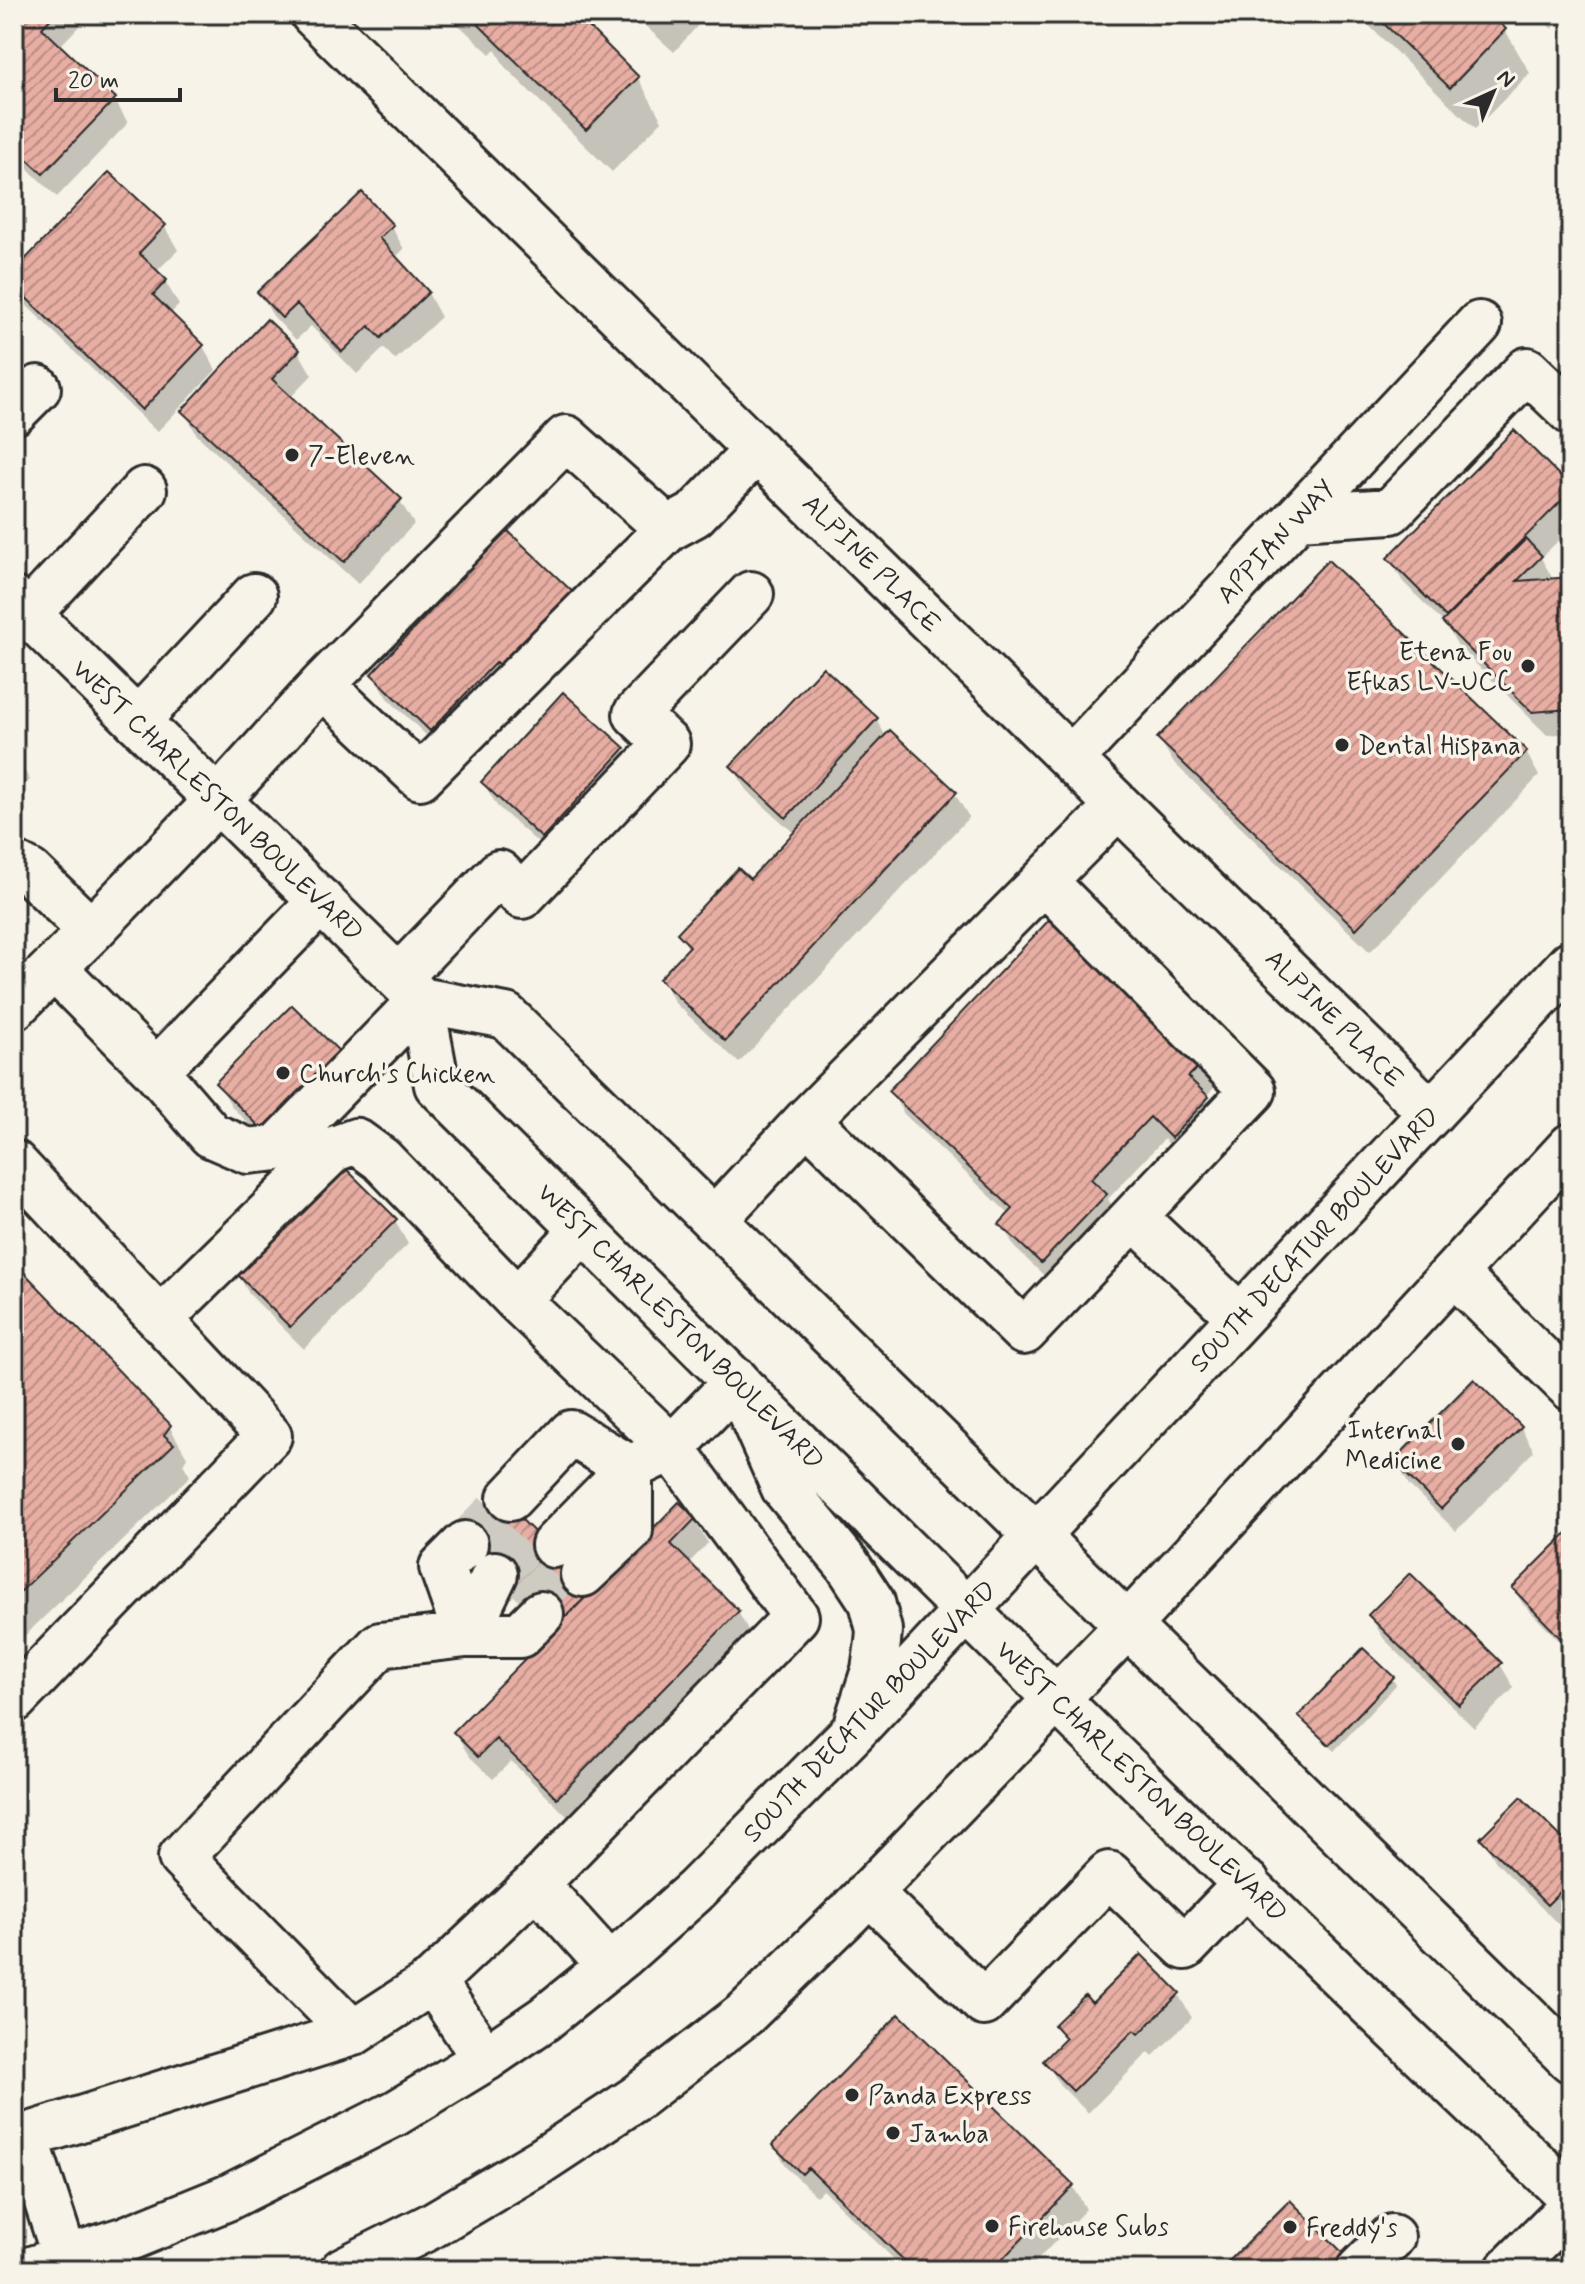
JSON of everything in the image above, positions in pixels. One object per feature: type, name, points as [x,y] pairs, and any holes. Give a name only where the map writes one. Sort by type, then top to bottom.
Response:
[{"type":"main road","name":"ALPINE PLACE","points":[[313,14],[1431,1113]]},
{"type":"main road","name":"APPIAN WAY","points":[[1071,759],[1479,324]]},
{"type":"main road","points":[[1298,517],[1391,511],[1527,370],[1571,412]]},
{"type":"main road","points":[[14,1007],[218,800],[322,685],[566,438],[668,529]]},
{"type":"main road","points":[[322,685],[420,777],[668,529],[694,515],[757,450]]},
{"type":"main road","points":[[21,607],[144,490]]},
{"type":"main road","points":[[54,968],[156,1071],[211,1135],[248,1151],[277,1148],[410,988],[499,873],[522,896],[667,744],[636,714],[751,594]]},
{"type":"main road","points":[[137,721],[254,596]]},
{"type":"main road","name":"WEST CHARLESTON BOULEVARD","points":[[21,607],[410,988],[437,1085],[967,1610],[1571,2197]]},
{"type":"main road","points":[[714,1220],[807,1120],[1118,806]]},
{"type":"main road","points":[[14,864],[30,872],[91,931]]},
{"type":"main road","points":[[807,1120],[1024,1332],[1253,1091],[1044,881]]},
{"type":"main road","points":[[156,1071],[321,901]]},
{"type":"main road","name":"SOUTH DECATUR BOULEVARD","points":[[54,2266],[227,2198],[396,2113],[544,2019],[610,1966],[695,1891],[853,1732],[1571,963]]},
{"type":"main road","points":[[410,988],[506,1016],[1571,2060]]},
{"type":"main road","points":[[54,2266],[20,2138],[353,2033],[433,1981],[536,1884],[796,1617],[672,1448],[517,1300],[381,1159],[356,1141],[334,1149],[160,1319]]},
{"type":"main road","points":[[343,2270],[431,2226],[541,2161],[638,2097],[745,2014],[869,1892],[1128,1625],[1571,1146]]},
{"type":"main road","points":[[14,1163],[269,1436],[14,1700]]},
{"type":"main road","points":[[1134,1217],[1240,1317]]},
{"type":"main road","points":[[517,1300],[583,1230]]},
{"type":"main road","points":[[1454,1273],[1571,1388]]},
{"type":"main road","points":[[630,1468],[672,1448],[737,1381],[784,1488],[847,1564],[872,1602],[879,1630],[874,1670],[853,1732]]},
{"type":"main road","points":[[587,1446],[630,1468],[620,1510],[547,1537],[587,1446]]},
{"type":"main road","points":[[353,2033],[181,1857],[380,1645],[466,1635],[520,1635],[503,1581],[466,1635]]},
{"type":"main road","points":[[869,1892],[984,2003],[1109,1874],[1185,1947],[1247,1883]]},
{"type":"main road","points":[[536,1884],[610,1966]]},
{"type":"main road","points":[[433,1981],[485,2059]]},
{"type":"main road","points":[[1508,2270],[1571,2207]]},
{"type":"main road","points":[[1359,2270],[1392,2237]]},
{"type":"building","points":[[14,14],[55,14],[42,28],[116,98],[43,174],[14,147]]},
{"type":"building","points":[[487,14],[576,14],[639,77],[586,130],[478,24]]},
{"type":"building","points":[[1374,14],[1491,14],[1506,29],[1450,88]]},
{"type":"building","points":[[109,172],[166,225],[139,253],[167,280],[153,295],[204,345],[142,410],[14,286],[14,271]]},
{"type":"building","points":[[362,192],[393,225],[379,238],[429,292],[381,338],[369,326],[342,352],[297,304],[282,318],[257,292]]},
{"type":"building","name":"7-Eleven","points":[[267,319],[300,350],[272,379],[402,499],[344,562],[181,411]]},
{"type":"building","points":[[1514,430],[1571,487],[1571,491],[1446,617],[1387,558]]},
{"type":"building","points":[[507,530],[576,595],[505,671],[496,662],[430,731],[371,674]]},
{"type":"building","name":"Etena Fou Efkas LV-UCC","points":[[1526,539],[1542,556],[1517,581],[1571,577],[1571,709],[1532,712],[1442,622]]},
{"type":"building","name":"Dental Hispana","points":[[1328,560],[1527,751],[1356,929],[1157,738]]},
{"type":"building","points":[[823,667],[878,718],[786,818],[730,766]]},
{"type":"building","points":[[563,692],[625,748],[542,838],[481,782]]},
{"type":"building","points":[[890,730],[957,792],[725,1041],[659,979],[690,946],[677,933],[738,868],[750,879]]},
{"type":"building","points":[[1050,919],[1203,1062],[1188,1077],[1209,1097],[1171,1138],[1150,1117],[1091,1179],[1107,1194],[1041,1263],[999,1224],[1013,1209],[888,1091]]},
{"type":"building","name":"Church's Chicken","points":[[292,1005],[350,1062],[273,1140],[215,1083]]},
{"type":"building","points":[[340,1163],[397,1219],[290,1327],[233,1270]]},
{"type":"building","points":[[14,1262],[171,1425],[164,1435],[174,1444],[14,1598]]},
{"type":"building","name":"Internal Medicine","points":[[1474,1379],[1522,1427],[1441,1509],[1393,1461]]},
{"type":"building","points":[[503,1501],[593,1590],[560,1622],[469,1535]]},
{"type":"building","points":[[679,1502],[696,1518],[671,1544],[739,1611],[557,1798],[496,1739],[478,1757],[453,1732]]},
{"type":"building","points":[[1571,1529],[1571,1649],[1512,1588]]},
{"type":"building","points":[[1410,1573],[1502,1663],[1459,1705],[1368,1615]]},
{"type":"building","points":[[1363,1648],[1394,1677],[1329,1745],[1298,1716]]},
{"type":"building","points":[[1521,1797],[1571,1847],[1571,1881],[1547,1905],[1480,1838]]},
{"type":"building","points":[[1141,1954],[1180,1993],[1139,2034],[1134,2030],[1073,2091],[1043,2061],[1066,2038],[1054,2025],[1085,1995],[1092,2003]]},
{"type":"building","points":[[899,2014],[1074,2185],[992,2270],[914,2270],[808,2168],[802,2174],[772,2145]]},
{"type":"building","name":"Freddy's","points":[[1290,2200],[1345,2255],[1330,2270],[1220,2270]]},
{"type":"tunnel","points":[[465,1544],[510,1498]]},
{"type":"tunnel","points":[[495,1574],[540,1529]]},
{"type":"tunnel","points":[[525,1607],[572,1560]]},
{"type":"place","name":"7-Eleven","points":[[292,455]]},
{"type":"place","name":"Etena Fou Efkas LV-UCC","points":[[1528,666]]},
{"type":"place","name":"Dental Hispana","points":[[1342,745]]},
{"type":"place","name":"Church's Chicken","points":[[283,1073]]},
{"type":"place","name":"Internal Medicine","points":[[1458,1444]]},
{"type":"place","name":"Panda Express","points":[[852,2095]]},
{"type":"place","name":"Jamba","points":[[893,2133]]},
{"type":"place","name":"Firehouse Subs","points":[[992,2226]]},
{"type":"place","name":"Freddy's","points":[[1290,2227]]}]
